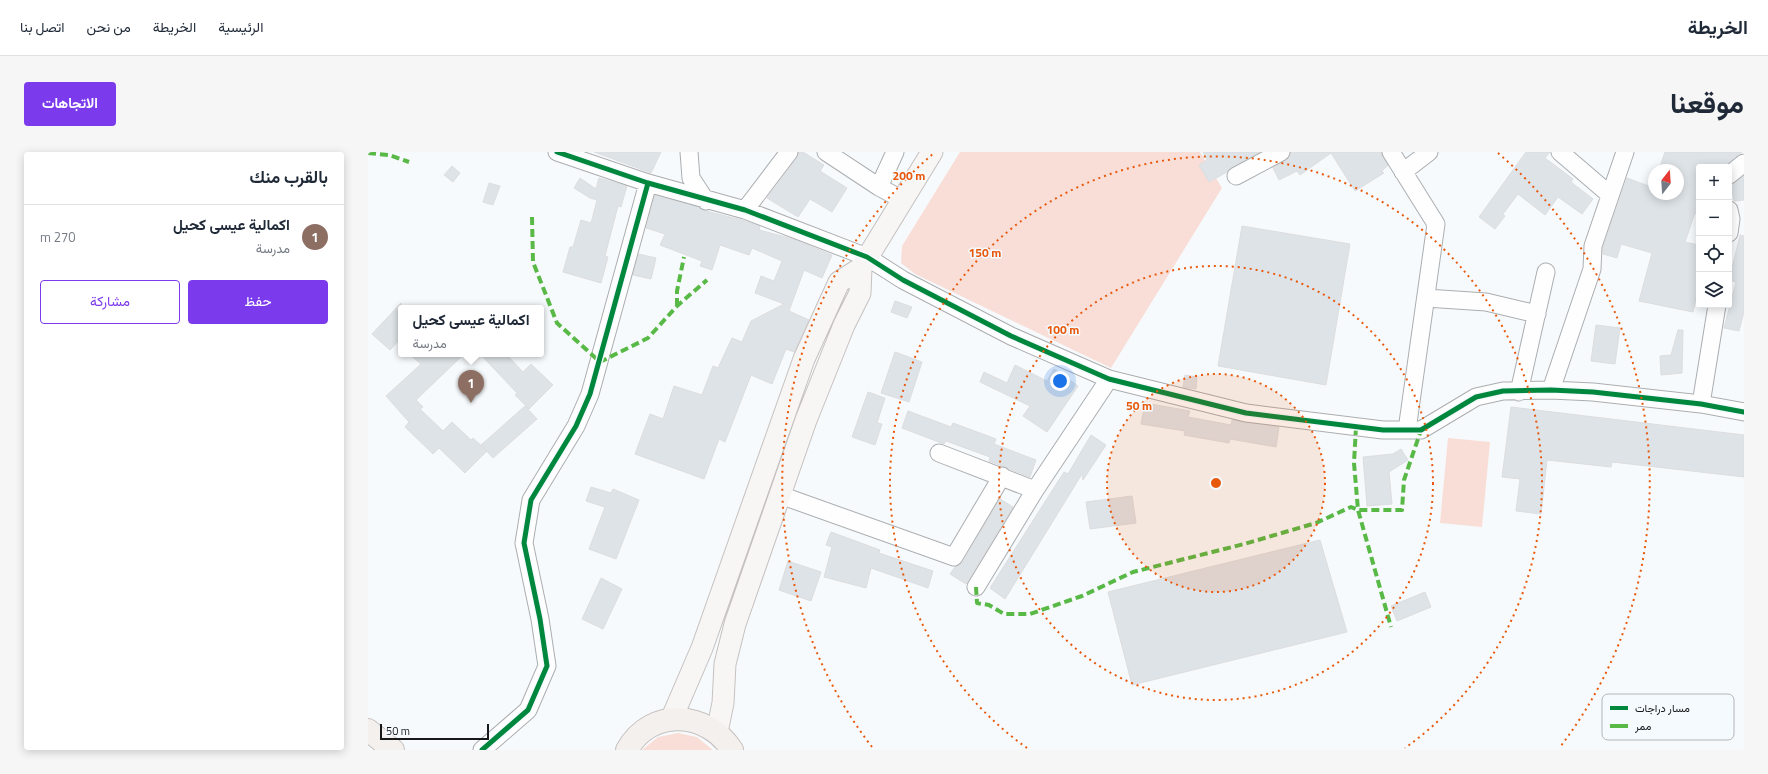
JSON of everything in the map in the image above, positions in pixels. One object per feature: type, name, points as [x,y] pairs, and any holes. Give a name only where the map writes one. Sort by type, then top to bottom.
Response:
[{"type":"highway","points":[[627,749],[642,732],[660,722],[671,720],[695,721],[718,732],[732,750]]},
{"type":"highway","points":[[368,730],[393,750]]},
{"type":"main road","points":[[671,720],[702,648],[804,359],[839,282],[864,262],[932,152]]},
{"type":"main road","points":[[718,732],[723,704],[725,664],[735,624],[780,494],[838,340],[860,293],[864,262]]},
{"type":"street","points":[[557,152],[648,183],[706,201],[739,209],[864,262],[903,280],[1011,336],[1109,379],[1246,413],[1383,430],[1421,430],[1476,397],[1503,391],[1518,392],[1551,390],[1593,392],[1701,404],[1744,412]]},
{"type":"street","points":[[689,152],[691,178],[706,201]]},
{"type":"street","points":[[739,209],[774,152]]},
{"type":"street","points":[[739,209],[789,152]]},
{"type":"street","points":[[826,152],[879,187],[903,200]]},
{"type":"street","points":[[879,187],[895,152]]},
{"type":"street","points":[[1236,176],[1281,152]]},
{"type":"street","points":[[1391,152],[1436,224],[1407,430]]},
{"type":"street","points":[[1403,172],[1429,152]]},
{"type":"street","points":[[1560,152],[1609,194]]},
{"type":"street","points":[[1551,390],[1592,269],[1593,246],[1609,194],[1625,152]]},
{"type":"street","points":[[1732,173],[1744,163]]},
{"type":"street","points":[[482,750],[528,710],[547,666],[540,619],[524,543],[531,500],[576,426],[590,394],[648,183]]},
{"type":"street","points":[[1518,392],[1546,272]]},
{"type":"street","points":[[1426,298],[1486,302],[1537,314]]},
{"type":"street","points":[[1701,404],[1717,308]]},
{"type":"street","points":[[976,587],[1035,490],[1109,379]]},
{"type":"street","points":[[939,453],[1035,490]]},
{"type":"street","points":[[780,494],[954,557],[1002,476]]},
{"type":"shaded area","points":[[960,152],[1200,152],[1222,188],[1111,368],[915,274],[901,263],[902,246]]},
{"type":"shaded area","points":[[1448,438],[1490,442],[1482,527],[1440,523]]},
{"type":"shaded area","points":[[678,733],[697,737],[713,750],[642,750],[658,737]]},
{"type":"building","points":[[594,152],[661,152],[651,173]]},
{"type":"building","points":[[799,152],[803,152],[824,165],[820,171],[847,188],[832,212],[810,199],[798,217],[767,198],[797,158]]},
{"type":"building","points":[[1203,152],[1260,152],[1231,167],[1227,172],[1209,182],[1199,165],[1207,160]]},
{"type":"building","points":[[1291,152],[1381,152],[1388,165],[1382,171],[1384,173],[1355,191],[1331,153],[1300,175],[1297,171],[1279,180],[1273,168],[1286,161]]},
{"type":"building","points":[[1526,152],[1550,152],[1545,158],[1573,179],[1571,182],[1593,199],[1582,214],[1558,197],[1545,215],[1518,194],[1503,214],[1505,216],[1495,229],[1479,217]]},
{"type":"building","points":[[1665,152],[1742,152],[1727,164],[1696,164],[1696,213],[1685,242],[1696,244],[1696,298],[1693,312],[1639,301],[1652,253],[1621,244],[1617,258],[1603,254],[1603,248],[1627,178],[1648,186],[1648,200],[1684,200],[1684,164],[1661,164]]},
{"type":"building","points":[[452,166],[460,173],[453,182],[444,175]]},
{"type":"building","points":[[1744,176],[1744,200],[1734,201],[1732,184]]},
{"type":"building","points":[[580,178],[596,189],[599,178],[627,186],[621,207],[618,206],[605,256],[608,257],[601,283],[563,272],[570,247],[573,247],[581,220],[591,223],[597,200],[590,198],[574,188]]},
{"type":"building","points":[[489,183],[500,186],[493,205],[483,202]]},
{"type":"building","points":[[655,195],[760,226],[759,230],[793,239],[832,255],[822,278],[804,270],[789,311],[809,320],[794,352],[786,349],[772,384],[751,375],[725,442],[719,439],[704,479],[635,454],[650,414],[663,419],[674,386],[702,395],[713,366],[718,368],[732,338],[742,342],[751,321],[784,304],[755,293],[761,276],[774,281],[782,261],[752,248],[749,255],[720,245],[712,270],[700,266],[702,261],[660,245],[665,234],[646,228]]},
{"type":"building","points":[[1242,226],[1350,244],[1326,385],[1218,366]]},
{"type":"building","points":[[1740,235],[1744,236],[1744,312],[1739,331],[1724,328],[1729,308],[1732,308],[1732,297],[1736,282],[1732,281],[1732,268]]},
{"type":"building","points":[[639,254],[656,258],[651,279],[633,275]]},
{"type":"building","points":[[895,301],[912,307],[907,318],[891,312]]},
{"type":"building","points":[[398,306],[398,341],[390,350],[372,334]]},
{"type":"building","points":[[1596,325],[1620,328],[1615,364],[1591,361]]},
{"type":"building","points":[[1678,330],[1683,330],[1682,373],[1661,375],[1660,356],[1671,355]]},
{"type":"building","points":[[895,352],[922,362],[909,402],[881,393]]},
{"type":"building","points":[[413,357],[461,357],[416,400],[423,407],[420,409],[443,431],[452,422],[471,440],[473,438],[487,451],[465,473],[439,448],[433,454],[405,427],[409,422],[386,396],[421,364]]},
{"type":"building","points":[[483,357],[509,357],[523,372],[531,364],[553,385],[529,409],[515,395],[517,393]]},
{"type":"building","points":[[1015,365],[1047,381],[1054,369],[1078,386],[1047,432],[1023,416],[1030,406],[980,382],[984,372],[1007,383]]},
{"type":"building","points":[[1185,375],[1197,377],[1196,389],[1183,387]]},
{"type":"building","points":[[868,392],[885,398],[877,423],[882,424],[875,445],[852,437]]},
{"type":"building","points":[[1145,403],[1190,411],[1188,417],[1231,425],[1232,420],[1279,427],[1276,447],[1230,439],[1229,443],[1184,435],[1185,431],[1141,424]]},
{"type":"building","points":[[525,406],[537,419],[493,458],[481,445]]},
{"type":"building","points":[[1511,407],[1744,435],[1744,477],[1612,462],[1611,467],[1547,460],[1541,514],[1516,511],[1520,479],[1502,477]]},
{"type":"building","points":[[908,411],[951,427],[953,423],[996,439],[994,444],[1036,460],[1030,477],[989,461],[990,457],[946,441],[944,444],[902,428]]},
{"type":"building","points":[[1091,435],[1106,445],[1083,480],[1082,474],[1005,599],[990,588],[1064,472],[1068,474]]},
{"type":"building","points":[[1401,449],[1408,460],[1389,472],[1392,504],[1367,506],[1363,457],[1393,454]]},
{"type":"building","points":[[591,487],[611,493],[613,489],[639,500],[616,559],[589,549],[605,507],[586,501]]},
{"type":"building","points":[[1132,496],[1136,523],[1090,529],[1086,502]]},
{"type":"building","points":[[1000,499],[1013,507],[966,584],[950,574],[955,567],[963,562]]},
{"type":"building","points":[[831,532],[880,550],[879,553],[933,571],[928,588],[871,568],[866,588],[824,577],[832,547],[826,545]]},
{"type":"building","points":[[1320,540],[1347,632],[1132,685],[1108,592]]},
{"type":"building","points":[[788,561],[821,572],[811,601],[779,590]]},
{"type":"building","points":[[601,578],[622,589],[603,629],[582,619]]},
{"type":"building","points":[[1425,592],[1431,607],[1397,621],[1391,606]]},
{"type":"marked path","points":[[368,153],[389,155],[409,162]]},
{"type":"marked path","points":[[532,217],[533,262],[557,323],[600,362],[648,338],[677,306],[707,280]]},
{"type":"marked path","points":[[677,306],[677,291],[684,257]]},
{"type":"marked path","points":[[1356,427],[1354,463],[1358,510],[1391,627]]},
{"type":"marked path","points":[[976,587],[977,603],[989,605],[1004,614],[1030,614],[1082,596],[1133,572],[1244,544],[1316,523],[1351,507],[1358,510],[1402,510],[1404,480],[1421,430]]},
{"type":"cycle path","points":[[557,152],[648,183],[745,210],[867,257],[903,280],[1011,336],[1109,379],[1246,413],[1383,430],[1421,430],[1476,397],[1503,391],[1551,390],[1593,392],[1701,404],[1744,412]]},
{"type":"cycle path","points":[[482,750],[528,710],[547,666],[540,619],[524,543],[531,500],[576,426],[590,394],[648,183]]},
{"type":"place","name":"اكمالية عيسى كحيل","points":[[471,403]]}]
